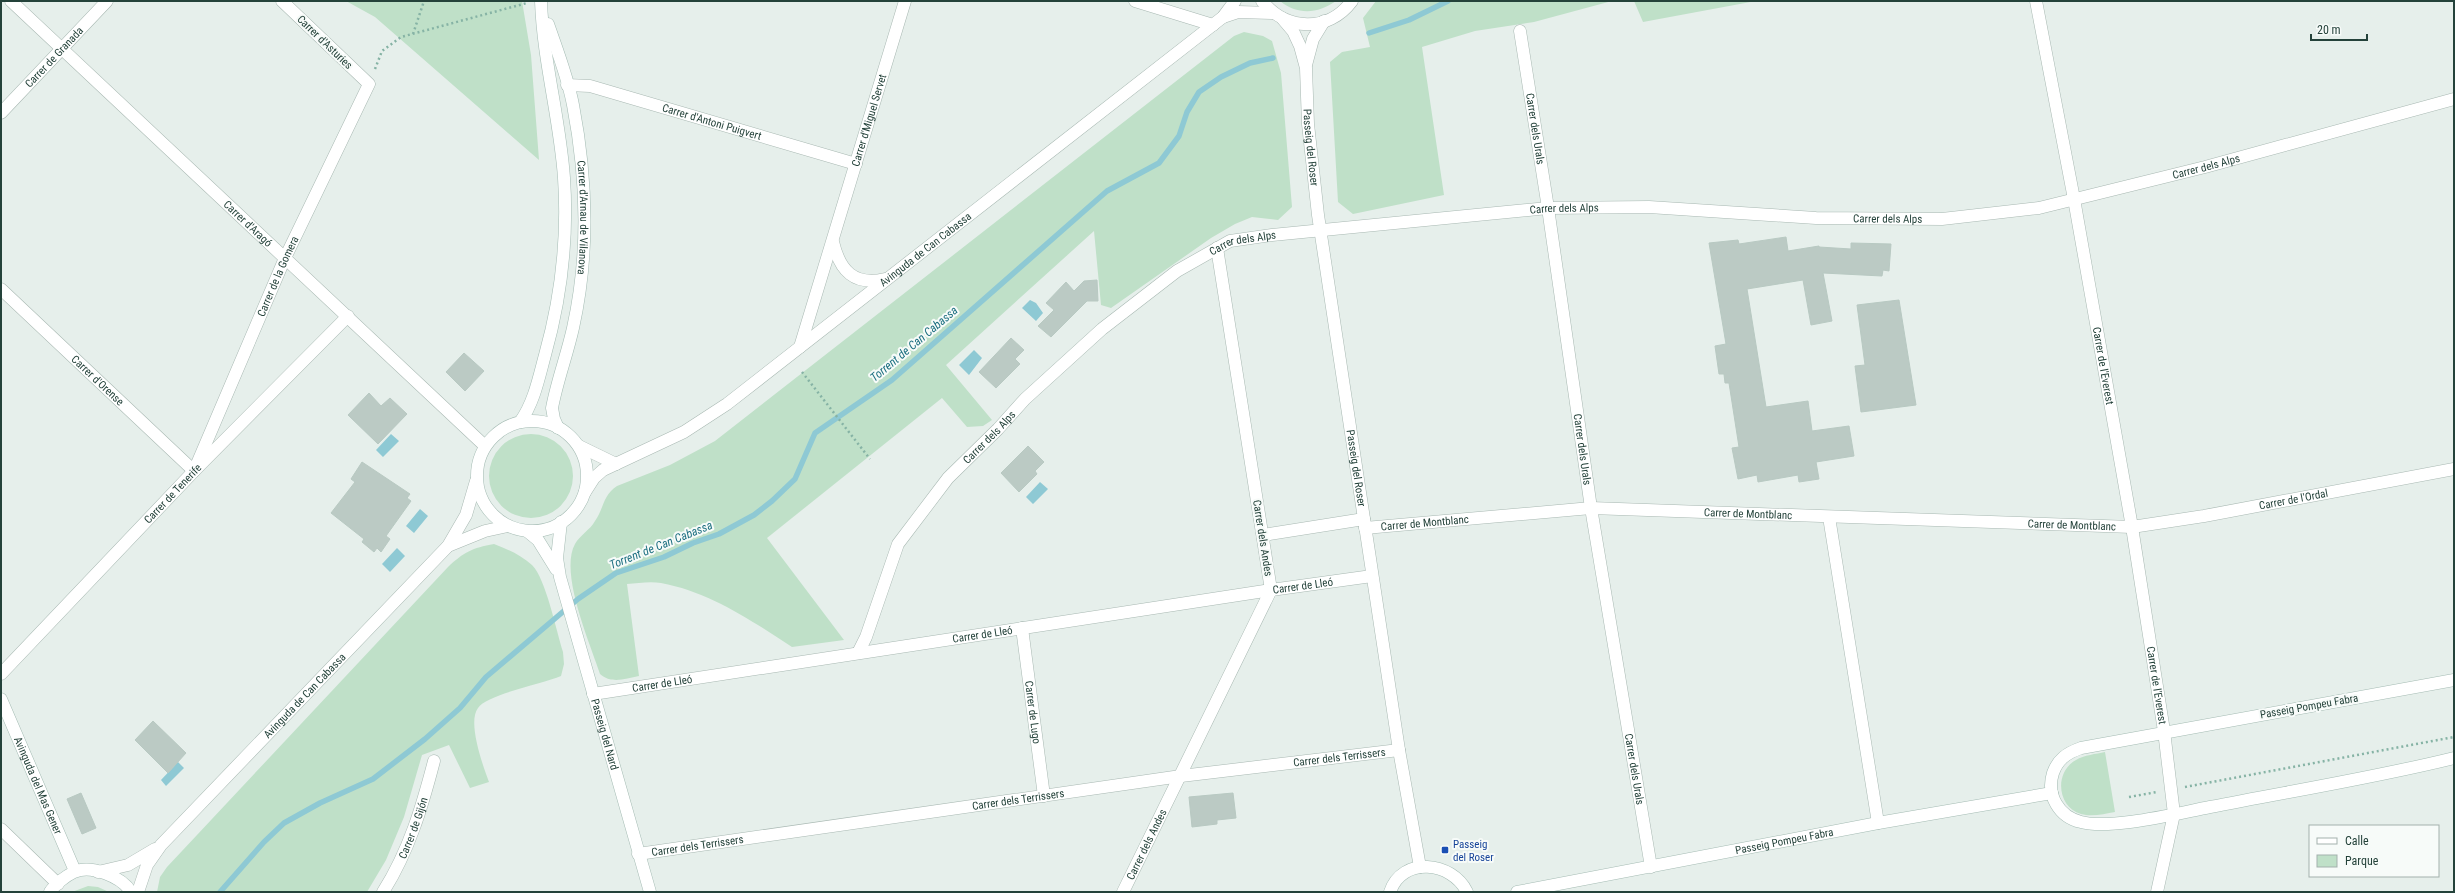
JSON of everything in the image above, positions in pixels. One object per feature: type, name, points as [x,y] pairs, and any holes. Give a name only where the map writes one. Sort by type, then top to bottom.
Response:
[{"type":"street","name":"Carrer d'Aragó","points":[[11,1],[485,446]]},
{"type":"street","name":"Carrer de Granada","points":[[1,112],[107,1]]},
{"type":"street","name":"Carrer d'Asturies","points":[[282,1],[369,84]]},
{"type":"street","name":"Carrer d'Miguel Servet","points":[[800,347],[905,1]]},
{"type":"street","points":[[1135,1],[1218,21]]},
{"type":"street","name":"Avinguda de Can Cabassa","points":[[586,492],[594,478],[603,470],[690,428],[727,404],[1218,21],[1235,1]]},
{"type":"street","name":"Passeig del Roser","points":[[1262,1],[1293,31],[1300,46],[1306,68],[1308,124],[1320,231],[1399,750],[1420,867]]},
{"type":"street","points":[[1324,21],[1334,17],[1352,1]]},
{"type":"street","name":"Carrer de l'Everest","points":[[2036,1],[2074,199],[2132,527],[2164,731]]},
{"type":"street","name":"Carrer d'Arnau de Vilanova","points":[[541,5],[573,104],[584,176],[584,225],[581,282],[573,328],[552,408],[554,419],[558,428]]},
{"type":"street","name":"Carrer d'Arnau de Vilanova","points":[[520,422],[535,390],[554,324],[561,280],[564,224],[564,177],[541,5]]},
{"type":"street","name":"Avinguda de Can Cabassa","points":[[1218,21],[1238,12],[1277,16],[1304,25],[1324,21]]},
{"type":"street","name":"Passeig del Roser","points":[[1306,68],[1313,39],[1324,21]]},
{"type":"street","name":"Carrer dels Urals","points":[[1520,31],[1548,208],[1591,508],[1651,867]]},
{"type":"street","name":"Carrer de la Gomera","points":[[194,471],[285,258],[369,84]]},
{"type":"street","name":"Carrer d'Antoni Puigvert","points":[[567,85],[590,86],[856,164]]},
{"type":"street","name":"Carrer dels Alps","points":[[858,653],[866,638],[898,544],[948,478],[998,429],[1025,399],[1102,329],[1177,271],[1230,241],[1272,235],[1548,208],[1649,207],[1816,218],[1942,219],[2039,208],[2205,167],[2454,99]]},
{"type":"street","points":[[832,240],[837,258],[845,271],[856,278],[871,282],[888,278]]},
{"type":"street","name":"Carrer dels Andes","points":[[1123,892],[1271,590],[1217,248]]},
{"type":"street","name":"Carrer d'Orense","points":[[1,290],[194,471]]},
{"type":"street","name":"Carrer de Tenerife","points":[[1,674],[194,471],[348,316]]},
{"type":"street","points":[[578,446],[587,472],[586,492],[578,507],[561,522],[544,530],[527,531],[508,526],[497,519],[484,505],[476,481],[477,466],[485,446],[502,429],[520,422],[533,421],[558,428],[578,446],[616,464]]},
{"type":"street","name":"Carrer de l'Ordal","points":[[2132,527],[2204,516],[2454,469]]},
{"type":"street","name":"Avinguda de Can Cabassa","points":[[138,892],[147,865],[161,845],[448,546],[466,515],[476,481]]},
{"type":"street","name":"Carrer de Montblanc","points":[[1262,536],[1364,524],[1591,508],[2132,527]]},
{"type":"street","points":[[1829,517],[1878,823]]},
{"type":"street","name":"Passeig del Nard","points":[[561,522],[557,558],[560,577],[573,628],[650,892]]},
{"type":"street","name":"Avinguda de Can Cabassa","points":[[448,546],[485,531],[508,526]]},
{"type":"street","name":"Passeig del Nard","points":[[527,531],[538,540],[549,555],[560,577]]},
{"type":"street","name":"Carrer de Lleó","points":[[593,694],[1271,590],[1372,576]]},
{"type":"street","name":"Carrer de Lugo","points":[[1022,628],[1044,796]]},
{"type":"street","name":"Passeig Pompeu Fabra","points":[[1517,892],[1878,823],[2052,793],[2051,782],[2056,766],[2061,759],[2071,752],[2081,748],[2164,731],[2454,680]]},
{"type":"street","name":"Avinguda del Mas Gener","points":[[1,699],[75,871]]},
{"type":"street","points":[[2157,892],[2174,814],[2164,731]]},
{"type":"street","name":"Carrer dels Terrissers","points":[[638,854],[1181,776],[1399,750]]},
{"type":"street","points":[[2052,793],[2055,804],[2070,817],[2080,822],[2093,824],[2174,814],[2387,774],[2454,758]]},
{"type":"street","name":"Carrer de Gijón","points":[[383,892],[401,859],[421,813],[434,761]]},
{"type":"street","points":[[1,829],[54,888],[75,871],[85,870],[113,876],[128,887],[131,892]]},
{"type":"street","name":"Avinguda de Can Cabassa","points":[[98,872],[128,866],[161,845]]},
{"type":"street","points":[[1390,892],[1398,878],[1408,871],[1420,867],[1431,866],[1452,874],[1460,881],[1467,892]]},
{"type":"path","points":[[413,34],[424,1]]},
{"type":"path","points":[[369,84],[382,51],[401,37],[527,3]]},
{"type":"path","points":[[802,372],[870,458]]},
{"type":"path","points":[[2129,797],[2454,737]]},
{"type":"green space","points":[[346,1],[522,1],[531,55],[539,160],[375,17]]},
{"type":"green space","points":[[1280,1],[1336,1],[1315,10],[1300,11],[1287,6]]},
{"type":"green space","points":[[1376,1],[1612,1],[1534,22],[1475,31],[1422,47],[1444,195],[1353,214],[1338,202],[1330,62],[1342,52],[1370,47],[1363,18]]},
{"type":"green space","points":[[1634,1],[1756,1],[1643,22]]},
{"type":"green space","points":[[1244,32],[1263,36],[1272,41],[1281,73],[1292,207],[1278,220],[1252,217],[1235,224],[1211,238],[1111,308],[1101,305],[1094,231],[946,365],[992,420],[983,426],[967,427],[942,398],[767,538],[844,640],[792,647],[762,627],[713,600],[697,593],[657,582],[627,584],[639,676],[613,680],[600,674],[583,627],[573,590],[571,557],[575,544],[593,524],[606,498],[612,490],[617,486],[670,465],[715,441],[1234,36]]},
{"type":"green space","points":[[531,434],[547,437],[561,446],[570,460],[573,476],[570,492],[561,506],[547,515],[531,518],[515,515],[501,506],[492,492],[489,476],[492,460],[501,446],[515,437]]},
{"type":"green space","points":[[494,544],[523,558],[532,565],[537,572],[542,581],[550,606],[563,652],[564,664],[561,676],[492,698],[478,708],[474,723],[475,733],[480,755],[489,782],[470,788],[449,745],[422,755],[404,817],[386,860],[367,892],[157,892],[160,877],[167,867],[448,567],[469,551]]},
{"type":"green space","points":[[2105,752],[2115,812],[2094,815],[2081,814],[2073,810],[2063,797],[2061,789],[2064,773],[2069,765],[2079,758]]},
{"type":"green space","points":[[88,886],[98,887],[109,892],[72,892]]},
{"type":"water","points":[[1030,300],[1036,303],[1043,313],[1036,321],[1022,308]]},
{"type":"water","points":[[974,350],[982,358],[969,375],[959,365]]},
{"type":"water","points":[[391,434],[399,441],[383,457],[376,450]]},
{"type":"water","points":[[1040,482],[1048,489],[1033,504],[1026,497]]},
{"type":"water","points":[[420,509],[428,516],[414,533],[406,526]]},
{"type":"water","points":[[397,548],[405,556],[390,572],[382,564]]},
{"type":"water","points":[[178,762],[184,768],[166,786],[161,780]]},
{"type":"building","points":[[1786,237],[1788,251],[1819,246],[1851,249],[1851,243],[1891,244],[1889,271],[1883,270],[1882,276],[1823,273],[1832,321],[1811,325],[1803,280],[1747,289],[1766,407],[1808,401],[1812,431],[1849,426],[1854,456],[1816,462],[1819,479],[1799,482],[1798,475],[1758,482],[1757,475],[1738,479],[1732,448],[1739,447],[1729,383],[1725,383],[1724,374],[1719,374],[1715,346],[1726,344],[1709,243],[1738,240],[1739,244]]},
{"type":"building","points":[[1097,280],[1098,301],[1087,301],[1051,337],[1038,326],[1054,310],[1046,303],[1066,282],[1074,291],[1084,281]]},
{"type":"building","points":[[1899,300],[1916,405],[1861,412],[1855,366],[1865,365],[1857,305]]},
{"type":"building","points":[[1011,338],[1024,350],[1015,359],[1020,364],[996,388],[979,372]]},
{"type":"building","points":[[464,353],[484,371],[465,391],[446,372]]},
{"type":"building","points":[[369,393],[381,406],[390,398],[407,414],[378,444],[348,415]]},
{"type":"building","points":[[1028,446],[1044,462],[1035,471],[1037,474],[1019,492],[1001,473]]},
{"type":"building","points":[[362,462],[410,494],[407,498],[411,501],[386,536],[390,539],[381,552],[377,548],[374,552],[362,542],[364,539],[331,513],[355,482],[351,479]]},
{"type":"building","points":[[153,721],[186,753],[168,773],[135,740]]},
{"type":"building","points":[[81,793],[96,828],[82,834],[67,799]]},
{"type":"building","points":[[1233,793],[1236,818],[1217,820],[1217,824],[1192,827],[1189,797]]},
{"type":"waterway","name":"Torrent de Can Cabassa","points":[[1369,33],[1409,20],[1448,1]]},
{"type":"waterway","name":"Torrent de Can Cabassa","points":[[220,892],[264,842],[284,823],[320,803],[373,779],[425,739],[460,708],[486,677],[578,599],[616,573],[664,557],[693,543],[719,534],[754,515],[772,501],[795,479],[815,433],[892,380],[1107,191],[1159,163],[1179,136],[1187,112],[1199,92],[1221,77],[1250,63],[1273,58]]},
{"type":"place","name":"Passeig del Roser","points":[[1445,850]]}]
